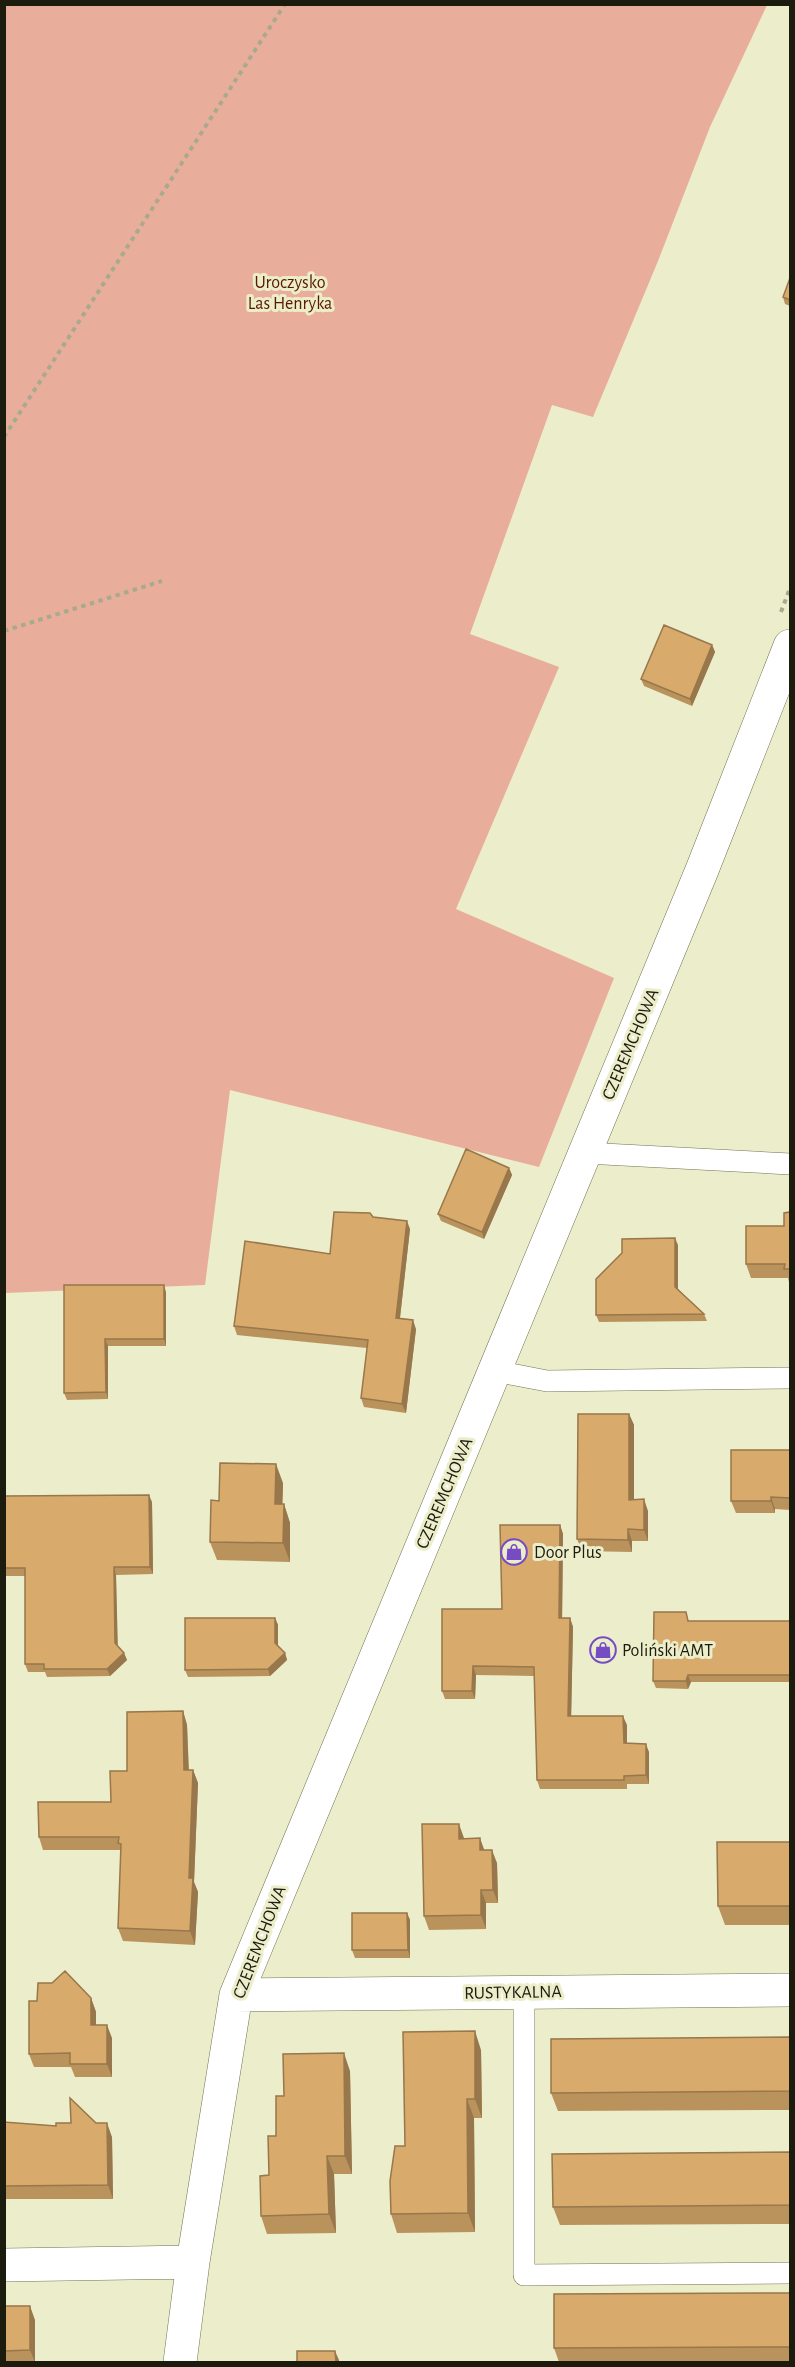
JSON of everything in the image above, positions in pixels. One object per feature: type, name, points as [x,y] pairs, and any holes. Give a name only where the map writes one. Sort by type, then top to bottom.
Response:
[{"type":"street","name":"CZEREMCHOWA","points":[[180,2362],[193,2262],[236,1995],[702,870],[790,646]]},
{"type":"street","name":"RUSTYKALNA","points":[[236,1995],[790,1990]]},
{"type":"street","points":[[4,2265],[193,2262]]},
{"type":"lane","points":[[585,1154],[790,1164]]},
{"type":"lane","points":[[495,1371],[547,1381],[790,1378]]},
{"type":"lane","points":[[524,1992],[524,2276],[790,2273]]},
{"type":"path","points":[[4,437],[285,4]]},
{"type":"path","points":[[4,631],[162,581]]},
{"type":"green space","name":"Uroczysko Las Henryka","points":[[4,5],[767,5],[710,127],[658,261],[593,417],[552,405],[470,634],[559,667],[456,909],[614,978],[539,1167],[230,1090],[205,1285],[5,1293]]},
{"type":"building","points":[[790,278],[790,300],[783,297]]},
{"type":"building","points":[[664,625],[712,645],[690,699],[641,679]]},
{"type":"building","points":[[466,1149],[509,1168],[482,1232],[438,1214]]},
{"type":"building","points":[[334,1212],[370,1213],[373,1217],[407,1221],[396,1318],[413,1320],[402,1404],[361,1398],[368,1340],[234,1326],[245,1241],[330,1254]]},
{"type":"building","points":[[790,1212],[790,1269],[784,1269],[785,1264],[746,1264],[746,1226],[784,1226],[784,1213]]},
{"type":"building","points":[[675,1238],[675,1287],[704,1314],[596,1315],[596,1279],[622,1253],[622,1239]]},
{"type":"building","points":[[64,1285],[164,1285],[164,1339],[105,1339],[106,1392],[64,1393]]},
{"type":"building","points":[[578,1414],[629,1414],[629,1500],[644,1499],[644,1530],[628,1529],[628,1540],[577,1539]]},
{"type":"building","points":[[731,1450],[790,1450],[790,1498],[771,1497],[771,1501],[731,1501]]},
{"type":"building","points":[[220,1463],[276,1464],[275,1504],[284,1504],[283,1543],[210,1542],[211,1500],[219,1501]]},
{"type":"building","points":[[149,1495],[150,1567],[114,1567],[115,1643],[124,1653],[107,1669],[44,1669],[44,1664],[25,1664],[25,1568],[4,1568],[4,1496]]},
{"type":"building","points":[[500,1525],[560,1525],[559,1618],[570,1618],[568,1716],[623,1716],[624,1743],[646,1744],[646,1775],[624,1776],[624,1780],[537,1780],[534,1667],[473,1666],[472,1691],[442,1691],[442,1609],[502,1609]]},
{"type":"building","points":[[654,1612],[686,1612],[688,1621],[790,1621],[790,1675],[688,1675],[686,1681],[653,1681]]},
{"type":"building","points":[[185,1618],[275,1618],[275,1643],[285,1653],[268,1669],[185,1670]]},
{"type":"building","points":[[183,1711],[184,1770],[193,1770],[189,1878],[193,1878],[190,1931],[118,1928],[121,1844],[118,1843],[119,1837],[39,1837],[38,1802],[111,1802],[110,1771],[127,1771],[127,1712]]},
{"type":"building","points":[[422,1824],[459,1824],[459,1839],[480,1838],[480,1850],[492,1850],[493,1890],[481,1890],[481,1915],[424,1916]]},
{"type":"building","points":[[717,1842],[790,1842],[790,1906],[718,1906]]},
{"type":"building","points":[[352,1913],[407,1913],[408,1950],[352,1950]]},
{"type":"building","points":[[65,1971],[91,1998],[91,2025],[107,2025],[107,2064],[70,2064],[70,2053],[29,2054],[29,2001],[37,2001],[38,1983],[52,1983]]},
{"type":"building","points":[[475,2031],[475,2099],[467,2099],[468,2213],[391,2214],[390,2181],[395,2146],[405,2146],[403,2032]]},
{"type":"building","points":[[790,2037],[790,2091],[551,2093],[551,2039]]},
{"type":"building","points":[[344,2053],[345,2156],[327,2156],[329,2214],[261,2216],[260,2176],[269,2175],[268,2136],[276,2136],[276,2096],[284,2096],[283,2054]]},
{"type":"building","points":[[70,2098],[96,2123],[107,2123],[108,2185],[4,2186],[4,2122],[56,2126],[56,2123],[71,2123]]},
{"type":"building","points":[[790,2152],[790,2205],[553,2207],[552,2154]]},
{"type":"building","points":[[790,2293],[790,2347],[554,2348],[554,2294]]},
{"type":"building","points":[[4,2306],[30,2306],[30,2350],[4,2351]]},
{"type":"building","points":[[297,2351],[335,2351],[336,2362],[297,2362]]},
{"type":"place","name":"Door Plus","points":[[514,1552]]},
{"type":"place","name":"Poliński AMT","points":[[603,1650]]}]
